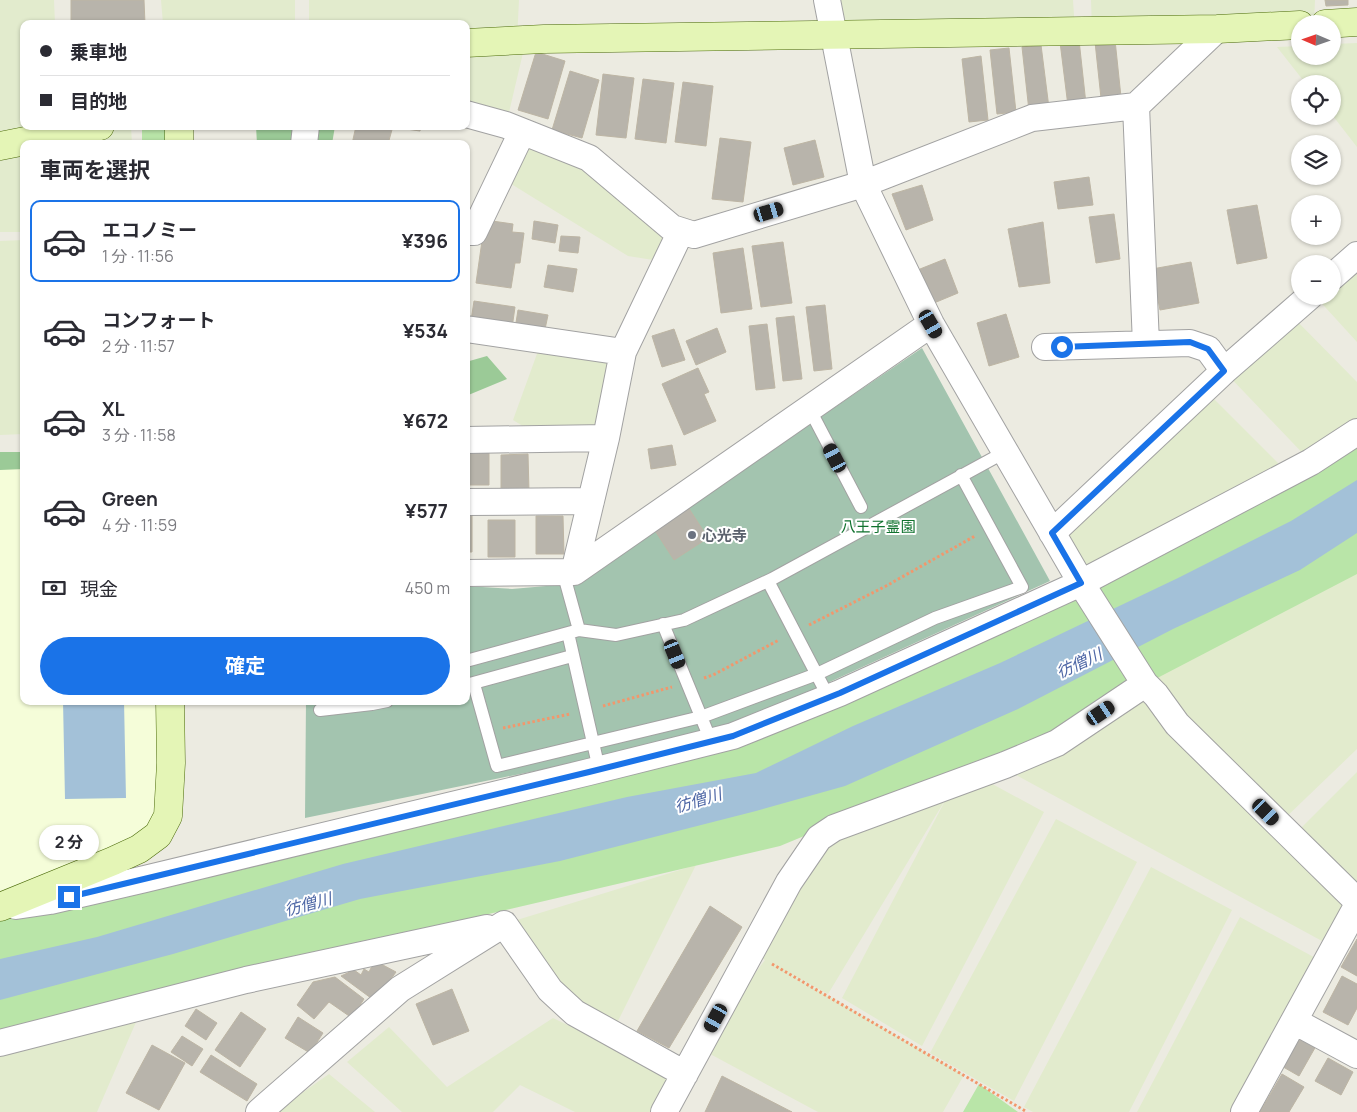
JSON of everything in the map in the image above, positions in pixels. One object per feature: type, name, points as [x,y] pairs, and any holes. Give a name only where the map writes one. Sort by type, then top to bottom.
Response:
[{"type":"street","points":[[827,0],[863,184],[931,324],[1083,587],[1145,684],[1156,695],[1177,724],[1357,900]]},
{"type":"street","points":[[1341,23],[1357,22]]},
{"type":"street","points":[[470,43],[544,39],[1217,29],[1291,25]]},
{"type":"street","points":[[470,115],[506,125],[589,158],[672,228],[694,235],[863,184],[1032,118],[1136,106],[1217,29]]},
{"type":"street","points":[[1136,106],[1146,344]]},
{"type":"street","points":[[30,140],[80,130]]},
{"type":"street","points":[[470,232],[474,232],[522,132]]},
{"type":"street","points":[[0,146],[20,142]]},
{"type":"street","points":[[568,572],[591,501],[606,438],[622,352],[681,231]]},
{"type":"street","points":[[1341,269],[1357,256]]},
{"type":"street","points":[[1052,533],[1224,371],[1300,305]]},
{"type":"street","points":[[470,573],[568,572],[931,324]]},
{"type":"street","points":[[470,330],[622,352]]},
{"type":"street","points":[[1045,347],[1190,342],[1208,349],[1224,371]]},
{"type":"street","points":[[0,908],[50,901],[733,736],[829,698],[1083,587],[1311,462],[1357,432]]},
{"type":"street","points":[[470,440],[606,438]]},
{"type":"street","points":[[470,502],[591,501]]},
{"type":"street","points":[[664,1112],[789,882],[819,838],[834,828],[1006,765],[1057,743],[1145,684]]},
{"type":"street","points":[[0,908],[139,849],[158,835],[168,816],[171,763],[170,705]]},
{"type":"street","points":[[1244,1112],[1357,906]]},
{"type":"street","points":[[504,924],[550,990],[575,1013],[685,1074]]},
{"type":"street","points":[[0,1043],[246,980],[504,924]]},
{"type":"street","points":[[259,1112],[400,989],[504,924]]},
{"type":"street","points":[[1294,1021],[1357,1055]]},
{"type":"lane","points":[[808,408],[862,507]]},
{"type":"lane","points":[[470,656],[573,632],[616,636],[684,620],[768,580],[1005,452]]},
{"type":"lane","points":[[572,656],[470,684],[488,731],[497,766],[701,717],[817,674],[935,618],[1022,587],[961,475]]},
{"type":"lane","points":[[568,572],[573,632],[572,656],[599,769]]},
{"type":"lane","points":[[768,580],[829,698]]},
{"type":"lane","points":[[663,624],[711,741]]},
{"type":"lane","points":[[320,710],[363,705]]},
{"type":"path","points":[[488,731],[586,710],[714,675],[886,586],[990,528]]},
{"type":"path","points":[[752,952],[1027,1112]]},
{"type":"shaded area","points":[[0,0],[54,0],[55,20],[20,20],[20,130],[0,134]]},
{"type":"shaded area","points":[[161,0],[295,0],[295,20],[163,20]]},
{"type":"shaded area","points":[[309,0],[519,0],[517,40],[526,40],[506,125],[470,116],[470,20],[309,20]]},
{"type":"shaded area","points":[[835,0],[1073,0],[1075,31],[835,34]]},
{"type":"shaded area","points":[[1091,0],[1315,0],[1314,15],[1291,15],[1291,25],[1092,30]]},
{"type":"shaded area","points":[[1357,43],[1357,147],[1340,125],[1341,75],[1299,75],[1291,65],[1341,65],[1341,44]]},
{"type":"shaded area","points":[[1291,46],[1291,65],[1277,47]]},
{"type":"shaded area","points":[[80,130],[131,130],[132,140],[30,140]]},
{"type":"shaded area","points":[[522,132],[681,231],[666,262],[628,256],[500,177]]},
{"type":"shaded area","points":[[20,142],[20,232],[0,232],[0,146]]},
{"type":"shaded area","points":[[20,240],[20,434],[0,435],[0,241]]},
{"type":"shaded area","points":[[1357,251],[1357,342],[1323,305],[1341,305],[1341,267]]},
{"type":"shaded area","points":[[1290,314],[1357,382],[1357,432],[1311,462],[1224,371]]},
{"type":"shaded area","points":[[542,340],[623,352],[606,438],[544,439],[513,420]]},
{"type":"shaded area","points":[[1205,390],[1289,474],[1096,575],[1052,533]]},
{"type":"shaded area","points":[[0,463],[20,463],[20,705],[167,705],[168,816],[62,883],[0,899]]},
{"type":"shaded area","points":[[1357,570],[1357,749],[1281,822],[1294,835],[1357,772],[1357,904],[1322,941],[1016,775],[1155,695],[1145,684]]},
{"type":"shaded area","points":[[963,768],[1044,812],[922,1046],[842,998],[947,797],[828,994],[783,970],[964,1075],[943,1112],[818,1112],[699,1048],[765,960],[747,950],[819,838]]},
{"type":"shaded area","points":[[1056,819],[1137,862],[1014,1101],[930,1053]]},
{"type":"shaded area","points":[[696,865],[612,1033],[575,1013],[504,924]]},
{"type":"shaded area","points":[[1151,867],[1232,910],[1129,1112],[1033,1112],[1024,1107]]},
{"type":"shaded area","points":[[1240,917],[1321,961],[1235,1112],[1137,1112]]},
{"type":"shaded area","points":[[143,1006],[97,1112],[0,1112],[0,1054]]},
{"type":"shaded area","points":[[553,1018],[682,1080],[664,1112],[575,1112],[520,1085],[493,1112],[402,1112],[347,1062],[389,1027],[447,1087]]},
{"type":"shaded area","points":[[329,1074],[375,1112],[275,1112]]},
{"type":"green space","points":[[142,130],[179,130],[179,140],[142,140]]},
{"type":"green space","points":[[256,130],[334,130],[333,140],[257,140]]},
{"type":"green space","name":"八王子霊園","points":[[922,348],[1050,581],[716,734],[305,818],[306,705],[470,705],[470,586],[512,589],[580,583]]},
{"type":"green space","points":[[487,356],[507,379],[470,394],[470,361]]},
{"type":"green space","points":[[1357,428],[1357,574],[1046,736],[780,846],[459,921],[173,991],[0,1038],[0,919],[645,758],[1004,623]]},
{"type":"green space","points":[[0,452],[20,452],[20,469],[0,470]]},
{"type":"green space","points":[[979,1084],[1018,1112],[963,1112]]},
{"type":"water","name":"彷僧川","points":[[1357,480],[1357,533],[1300,570],[1173,629],[1018,709],[845,786],[756,811],[560,861],[360,899],[173,954],[0,1000],[0,959],[97,937],[343,864],[627,797],[756,773],[853,726],[1000,663],[1178,578],[1291,521]]},
{"type":"water","points":[[63,705],[124,705],[126,798],[65,799]]},
{"type":"building","points":[[71,0],[144,0],[145,20],[71,20]]},
{"type":"building","points":[[1325,0],[1348,0],[1348,5],[1326,6]]},
{"type":"building","points":[[1079,40],[1086,104],[1068,106],[1060,42]]},
{"type":"building","points":[[1115,40],[1121,97],[1101,98],[1095,42]]},
{"type":"building","points":[[1041,45],[1049,108],[1029,111],[1022,47]]},
{"type":"building","points":[[1009,48],[1016,112],[997,114],[990,50]]},
{"type":"building","points":[[536,52],[565,61],[548,119],[518,110]]},
{"type":"building","points":[[981,56],[988,120],[969,122],[962,59]]},
{"type":"building","points":[[570,71],[599,80],[582,138],[552,130]]},
{"type":"building","points":[[603,74],[634,78],[626,138],[596,135]]},
{"type":"building","points":[[643,79],[674,83],[666,143],[635,139]]},
{"type":"building","points":[[683,82],[713,86],[706,146],[675,142]]},
{"type":"building","points":[[355,130],[392,130],[389,140],[353,140]]},
{"type":"building","points":[[720,138],[751,142],[743,202],[712,199]]},
{"type":"building","points":[[815,140],[824,177],[793,185],[784,148]]},
{"type":"building","points":[[1089,177],[1093,205],[1058,209],[1054,182]]},
{"type":"building","points":[[922,185],[933,220],[906,230],[892,194]]},
{"type":"building","points":[[1257,205],[1267,258],[1237,264],[1227,210]]},
{"type":"building","points":[[1114,214],[1120,259],[1096,263],[1089,217]]},
{"type":"building","points":[[485,220],[513,224],[512,232],[524,233],[520,263],[515,263],[511,288],[476,283]]},
{"type":"building","points":[[534,221],[558,225],[555,243],[532,239]]},
{"type":"building","points":[[1043,222],[1050,283],[1019,287],[1008,229]]},
{"type":"building","points":[[561,236],[580,237],[578,253],[559,251]]},
{"type":"building","points":[[783,242],[792,303],[761,307],[752,246]]},
{"type":"building","points":[[743,248],[752,309],[721,313],[713,253]]},
{"type":"building","points":[[945,259],[958,293],[934,303],[920,269]]},
{"type":"building","points":[[1191,262],[1199,303],[1160,310],[1152,269]]},
{"type":"building","points":[[548,265],[577,269],[573,292],[544,287]]},
{"type":"building","points":[[474,301],[515,307],[512,328],[471,321]]},
{"type":"building","points":[[825,305],[832,369],[814,371],[806,307]]},
{"type":"building","points":[[518,310],[548,315],[544,334],[515,329]]},
{"type":"building","points":[[1006,314],[1019,357],[989,366],[977,323]]},
{"type":"building","points":[[794,316],[802,379],[783,381],[776,318]]},
{"type":"building","points":[[767,324],[775,388],[756,390],[749,326]]},
{"type":"building","points":[[717,328],[726,352],[696,365],[686,341]]},
{"type":"building","points":[[674,329],[685,360],[662,367],[652,336]]},
{"type":"building","points":[[698,368],[709,392],[704,394],[716,421],[684,435],[662,384]]},
{"type":"building","points":[[672,445],[676,465],[651,469],[648,449]]},
{"type":"building","points":[[470,448],[489,448],[489,485],[470,485]]},
{"type":"building","points":[[528,454],[529,492],[501,492],[501,455]]},
{"type":"building","points":[[688,507],[708,538],[674,560],[654,529]]},
{"type":"building","points":[[470,515],[472,515],[472,552],[470,552]]},
{"type":"building","points":[[536,516],[563,516],[564,554],[536,554]]},
{"type":"building","points":[[488,520],[515,520],[515,557],[488,557]]},
{"type":"building","points":[[710,906],[742,927],[669,1048],[637,1031]]},
{"type":"building","points":[[1357,939],[1357,976],[1341,967]]},
{"type":"building","points":[[373,964],[381,964],[396,972],[375,1001],[341,976],[354,970],[361,975],[364,969],[369,972]]},
{"type":"building","points":[[1342,976],[1357,984],[1357,1008],[1348,1025],[1323,1012]]},
{"type":"building","points":[[335,977],[364,999],[352,1018],[329,1002],[314,1019],[297,1005],[313,982]]},
{"type":"building","points":[[452,989],[469,1031],[433,1045],[416,1004]]},
{"type":"building","points":[[196,1009],[217,1023],[206,1040],[185,1026]]},
{"type":"building","points":[[241,1012],[266,1029],[240,1067],[215,1050]]},
{"type":"building","points":[[298,1017],[323,1033],[310,1053],[285,1038]]},
{"type":"building","points":[[1295,1033],[1316,1046],[1299,1076],[1278,1064]]},
{"type":"building","points":[[182,1036],[203,1049],[192,1066],[171,1052]]},
{"type":"building","points":[[152,1045],[185,1063],[159,1110],[126,1093]]},
{"type":"building","points":[[211,1055],[257,1084],[247,1101],[200,1072]]},
{"type":"building","points":[[1328,1058],[1353,1072],[1341,1095],[1315,1081]]},
{"type":"building","points":[[1282,1074],[1304,1087],[1289,1112],[1260,1112]]},
{"type":"building","points":[[722,1076],[792,1112],[705,1112]]},
{"type":"place","name":"心光寺","points":[[692,535]]},
{"type":"route","points":[[69,897],[733,736],[840,693],[1081,583],[1052,533],[1224,371],[1208,349],[1190,342],[1062,347]]}]
